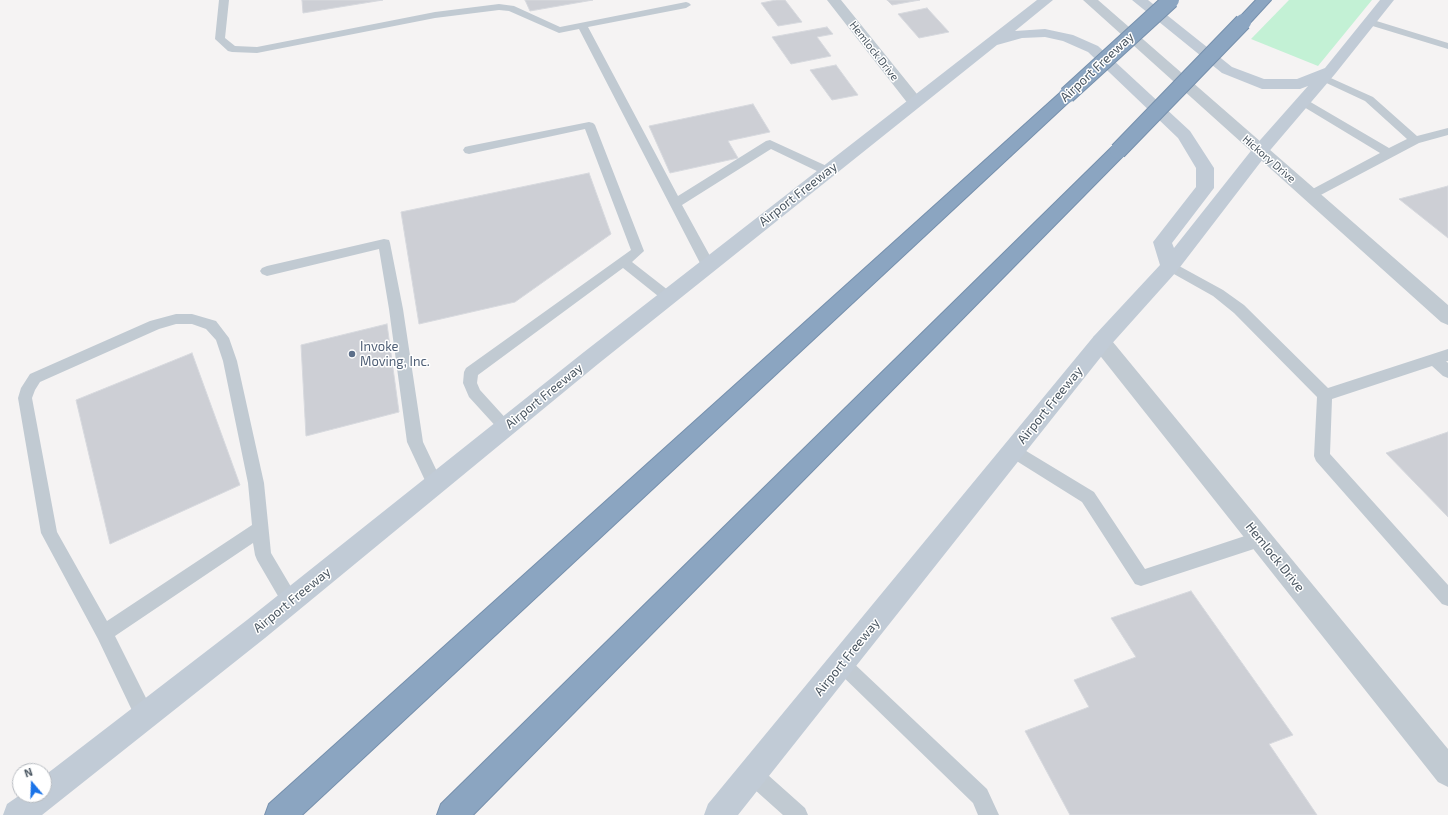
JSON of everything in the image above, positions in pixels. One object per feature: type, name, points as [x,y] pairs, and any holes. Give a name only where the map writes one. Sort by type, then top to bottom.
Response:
[{"type":"highway","name":"Airport Freeway","points":[[280,815],[1171,0]]},
{"type":"highway","points":[[452,815],[1118,150],[1264,0]]},
{"type":"main road","name":"Airport Freeway","points":[[52,789],[291,602],[435,484],[708,265],[1046,0]]},
{"type":"main road","points":[[1139,0],[1227,70],[1245,78],[1262,84],[1300,84],[1327,74]]},
{"type":"main road","name":"Airport Freeway","points":[[719,815],[1101,342],[1170,266],[1260,152],[1327,74],[1387,0]]},
{"type":"main road","points":[[988,44],[1021,34],[1038,33],[1068,38],[1093,49],[1184,135],[1206,168],[1205,188],[1162,242],[1170,266]]},
{"type":"main road","name":"Airport Freeway","points":[[18,815],[34,803]]},
{"type":"street","name":"Hemlock Drive","points":[[834,0],[914,102]]},
{"type":"street","name":"Hickory Drive","points":[[1090,0],[1448,317]]},
{"type":"street","name":"Hemlock Drive","points":[[1101,342],[1448,772]]},
{"type":"lane","points":[[224,0],[220,39],[232,49],[258,50],[435,15],[499,7],[510,4],[559,30],[686,5]]},
{"type":"lane","points":[[1370,22],[1448,46]]},
{"type":"lane","points":[[582,26],[708,265]]},
{"type":"lane","points":[[1327,74],[1369,99],[1415,140]]},
{"type":"lane","points":[[1303,102],[1389,153]]},
{"type":"lane","points":[[469,150],[589,125],[638,251],[471,372],[470,383],[474,393],[506,427]]},
{"type":"lane","points":[[1310,195],[1415,140],[1448,131]]},
{"type":"lane","points":[[676,203],[770,144],[827,171]]},
{"type":"lane","points":[[267,271],[384,243],[396,309],[415,442],[435,484]]},
{"type":"lane","points":[[624,262],[668,297]]},
{"type":"lane","points":[[1170,266],[1218,293],[1239,309],[1325,395],[1322,456],[1448,598]]},
{"type":"lane","points":[[145,716],[104,633],[49,533],[25,398],[28,388],[34,378],[155,325],[176,319],[192,319],[211,325],[222,338],[230,361],[256,483],[263,555],[291,602]]},
{"type":"lane","points":[[1325,395],[1441,357],[1448,372]]},
{"type":"lane","points":[[1013,450],[1088,497],[1141,578],[1260,538]]},
{"type":"lane","points":[[104,633],[260,529]]},
{"type":"lane","points":[[841,663],[980,796],[989,815]]},
{"type":"lane","points":[[752,774],[798,815]]},
{"type":"green space","points":[[1289,0],[1372,0],[1318,66],[1251,39]]},
{"type":"building","points":[[302,0],[383,0],[303,13]]},
{"type":"building","points":[[525,0],[593,0],[530,11]]},
{"type":"building","points":[[785,0],[802,22],[778,26],[761,3]]},
{"type":"building","points":[[887,0],[920,0],[892,5]]},
{"type":"building","points":[[927,8],[949,32],[919,38],[898,14]]},
{"type":"building","points":[[827,27],[833,34],[817,37],[831,56],[791,64],[772,37]]},
{"type":"building","points":[[836,65],[858,95],[832,100],[810,70]]},
{"type":"building","points":[[753,104],[770,132],[728,141],[738,158],[670,173],[649,126]]},
{"type":"building","points":[[589,173],[611,234],[515,302],[419,324],[401,212]]},
{"type":"building","points":[[1448,186],[1448,238],[1399,199]]},
{"type":"building","points":[[387,324],[399,412],[306,436],[301,345]]},
{"type":"building","points":[[192,353],[240,485],[110,544],[76,400]]},
{"type":"building","points":[[1448,432],[1448,517],[1386,453]]},
{"type":"building","points":[[1191,591],[1293,735],[1269,744],[1317,815],[1070,815],[1025,731],[1089,707],[1074,680],[1136,657],[1111,618]]},
{"type":"place","name":"Invoke Moving, Inc.","points":[[352,354]]}]
